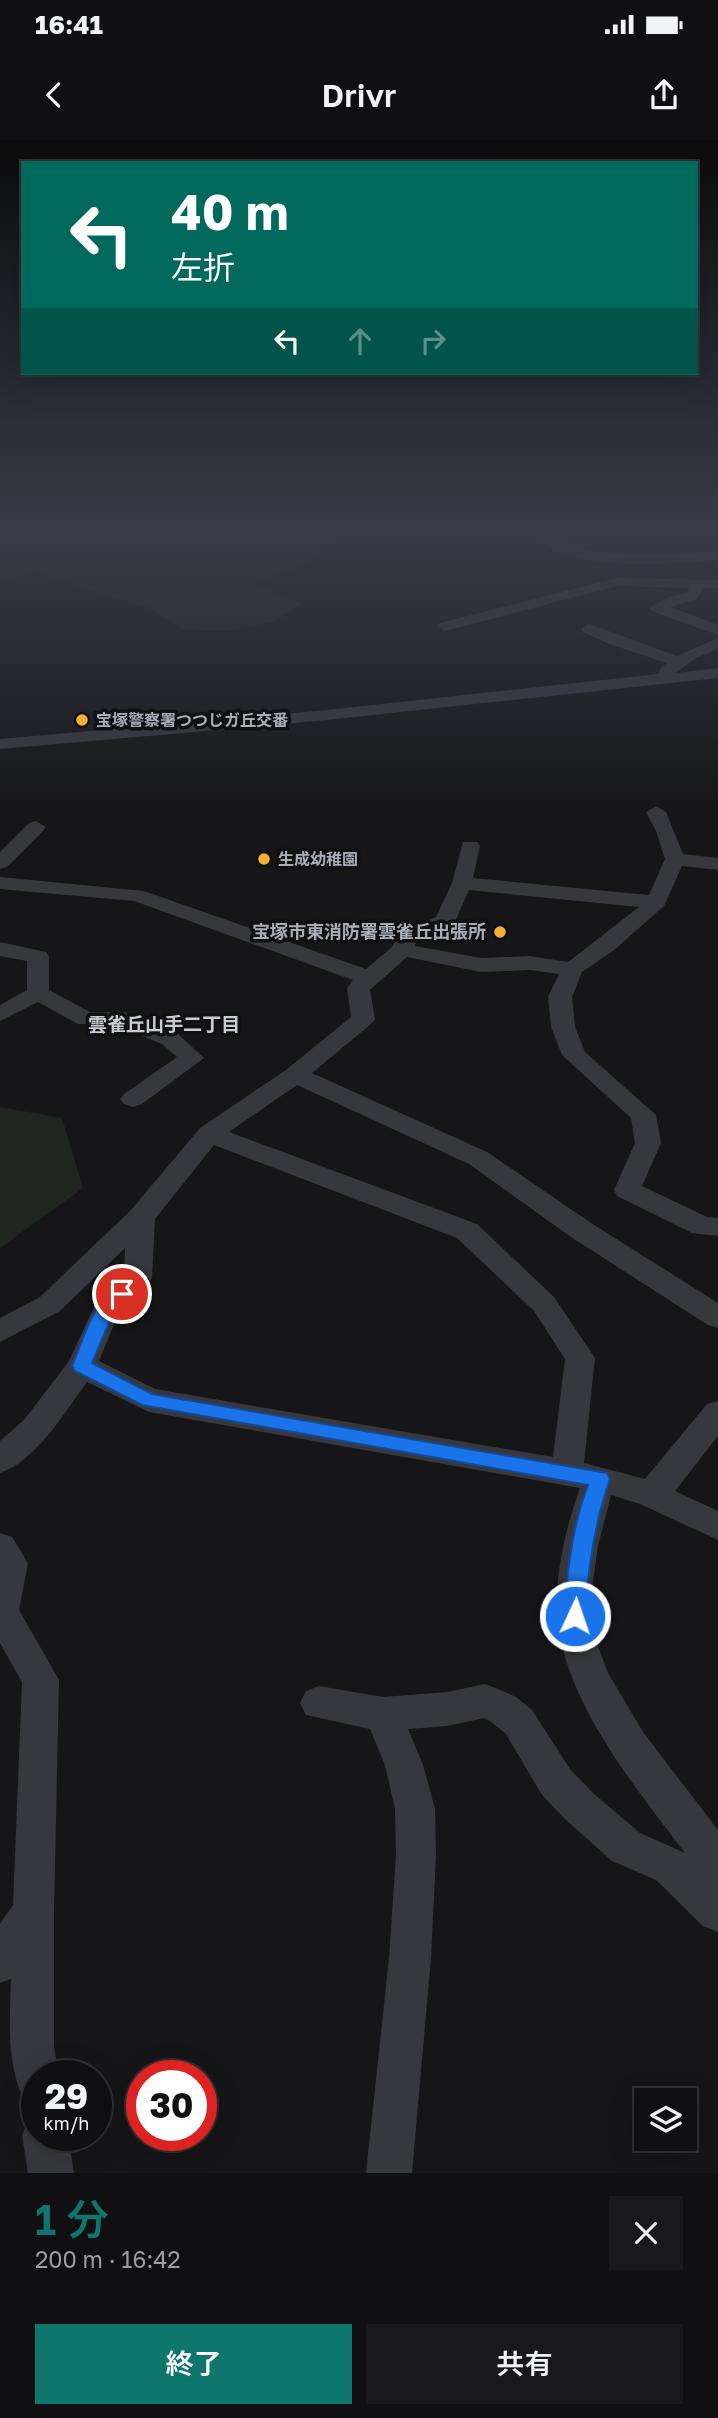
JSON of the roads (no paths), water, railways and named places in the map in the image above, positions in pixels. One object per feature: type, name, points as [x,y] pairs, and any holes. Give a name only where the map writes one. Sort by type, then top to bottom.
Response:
[{"type":"street","points":[[445,626],[457,623]]},
{"type":"street","points":[[698,623],[718,630]]},
{"type":"street","points":[[589,629],[615,641],[679,662]]},
{"type":"street","points":[[664,676],[667,669],[718,643]]},
{"type":"street","points":[[0,744],[289,719],[664,676],[718,673]]},
{"type":"street","points":[[656,812],[666,831],[675,859],[657,902],[605,946],[572,969],[560,997],[563,1027],[574,1055],[643,1115],[648,1143],[627,1190],[702,1226],[718,1227]]},
{"type":"street","points":[[0,863],[36,827]]},
{"type":"street","points":[[0,1331],[50,1304],[141,1217],[209,1135],[295,1075],[363,1019],[358,988],[401,950],[407,938],[445,921],[462,883],[470,846]]},
{"type":"street","points":[[675,859],[718,864]]},
{"type":"street","points":[[0,883],[137,895],[369,978]]},
{"type":"street","points":[[462,883],[657,902]]},
{"type":"street","points":[[0,949],[38,957],[38,993]]},
{"type":"street","points":[[401,950],[481,965],[530,963],[572,969]]},
{"type":"street","points":[[0,1014],[38,993]]},
{"type":"street","points":[[38,993],[86,1019],[116,1017],[170,1040],[192,1058],[133,1099]]},
{"type":"street","points":[[295,1075],[478,1157],[581,1230],[718,1317]]},
{"type":"street","points":[[209,1135],[467,1231],[544,1304],[580,1359],[582,1475]]},
{"type":"street","points":[[0,1460],[35,1429],[82,1366],[106,1310],[138,1278],[141,1217]]},
{"type":"street","points":[[82,1366],[149,1400],[600,1479],[591,1503],[578,1563],[575,1616],[583,1656],[603,1701],[718,1863]]},
{"type":"street","points":[[650,1494],[659,1487],[718,1413]]},
{"type":"street","points":[[582,1475],[650,1494],[718,1526]]},
{"type":"street","points":[[0,1547],[11,1563],[1,1611],[41,1680],[33,1911],[34,2060]]},
{"type":"street","points":[[319,1703],[383,1714],[447,1709],[485,1701],[503,1709],[519,1722],[556,1782],[579,1806],[626,1847],[670,1866],[718,1912]]},
{"type":"street","points":[[383,1714],[410,1787],[415,1809],[416,1855],[411,1958],[389,2173]]},
{"type":"street","points":[[0,1962],[33,1911]]},
{"type":"street","points":[[48,2151],[51,2173]]},
{"type":"place","name":"宝塚警察署つつじガ丘交番","points":[[82,720]]},
{"type":"place","name":"生成幼稚園","points":[[264,859]]},
{"type":"place","name":"宝塚市東消防署雲雀丘出張所","points":[[500,932]]},
{"type":"district","name":"雲雀丘山手二丁目","points":[[164,1024]]}]
